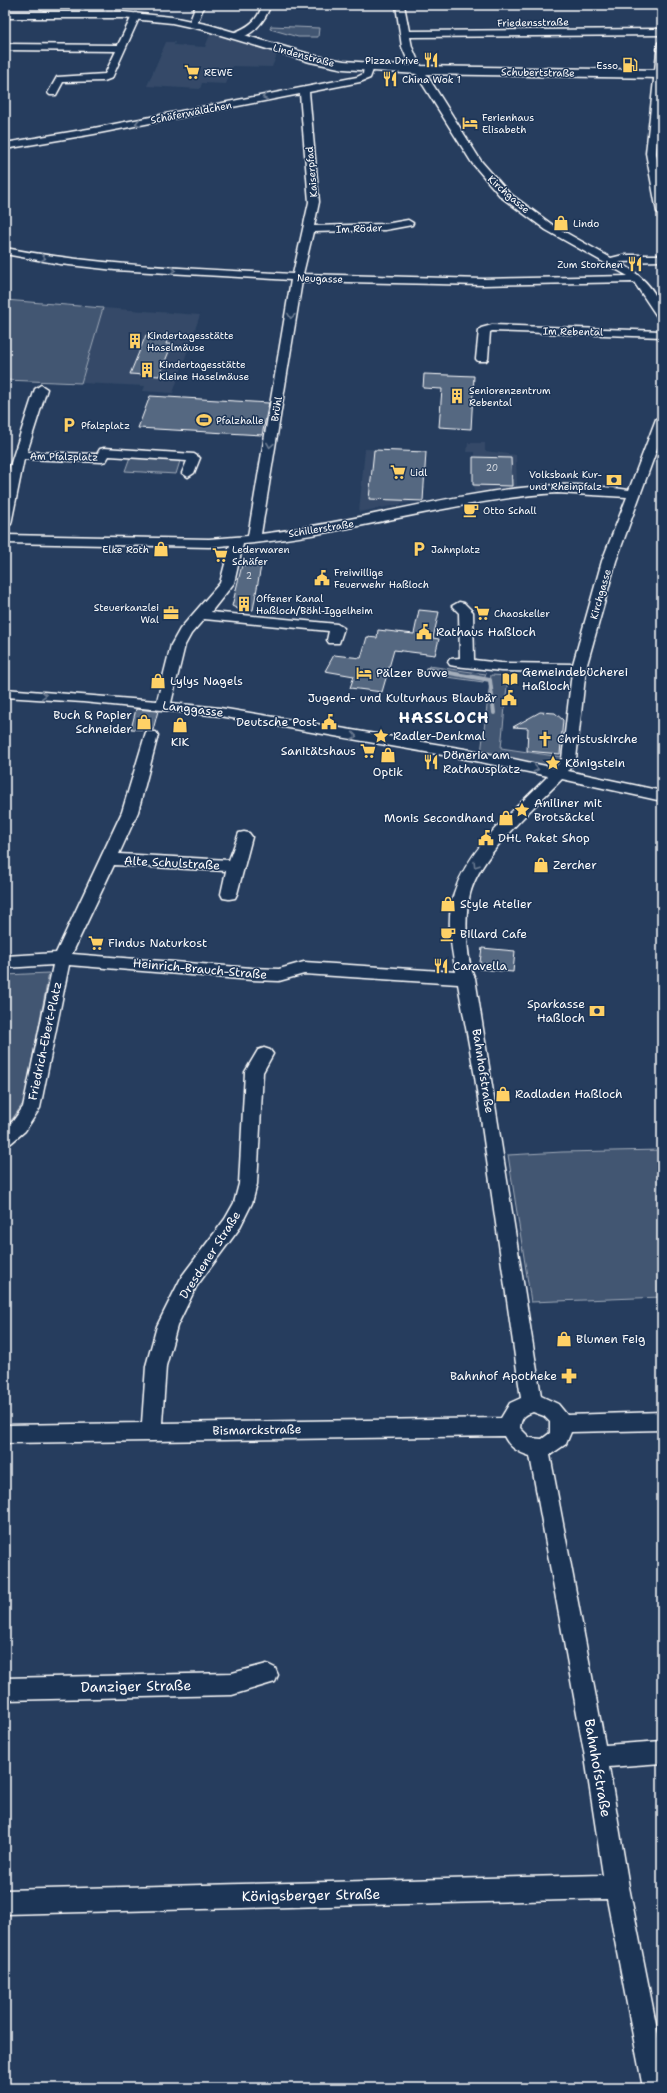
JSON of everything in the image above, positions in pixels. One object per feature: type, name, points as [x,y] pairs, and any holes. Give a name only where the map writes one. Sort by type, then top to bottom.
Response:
[{"type":"main road","name":"Lindenstraße","points":[[5,14],[136,16],[193,24],[236,35],[324,62],[417,70]]},
{"type":"main road","name":"Schubertstraße","points":[[417,70],[660,74]]},
{"type":"street","points":[[193,24],[200,5]]},
{"type":"street","points":[[236,35],[259,23],[265,14],[266,5]]},
{"type":"street","name":"Kirchgasse","points":[[400,5],[407,47],[417,70],[471,155],[491,180],[513,201],[541,221],[610,261],[637,279],[662,316]]},
{"type":"street","points":[[53,93],[60,79],[104,78],[109,76],[136,16]]},
{"type":"street","name":"Friedensstraße","points":[[405,34],[662,32]]},
{"type":"street","points":[[662,43],[657,159],[662,212]]},
{"type":"street","points":[[5,47],[121,48]]},
{"type":"street","name":"Schäferwäldchen","points":[[5,146],[94,131],[364,78],[367,76],[369,67]]},
{"type":"street","name":"Kaiserpfad","points":[[297,278],[312,212],[314,192],[304,90]]},
{"type":"street","name":"Im Röder","points":[[308,229],[393,226],[408,223]]},
{"type":"street","name":"Neugasse","points":[[5,251],[68,262],[297,278],[472,283],[637,279]]},
{"type":"street","points":[[610,261],[623,258],[662,258]]},
{"type":"street","name":"Brühl","points":[[254,540],[297,278]]},
{"type":"street","name":"Im Rebental","points":[[482,359],[485,330],[492,328],[662,334]]},
{"type":"street","name":"Am Pfalzplatz","points":[[5,524],[20,455],[41,389]]},
{"type":"street","name":"Kirchgasse","points":[[559,774],[569,759],[579,668],[609,561],[662,419]]},
{"type":"street","name":"Am Pfalzplatz","points":[[20,455],[102,458],[104,452],[194,458],[188,473]]},
{"type":"street","name":"Schillerstraße","points":[[5,539],[201,543],[237,542],[361,521],[451,503],[531,492],[576,489],[635,494]]},
{"type":"street","points":[[163,705],[178,645],[185,632],[217,597],[227,583],[237,542]]},
{"type":"street","points":[[459,606],[466,612],[461,663],[579,668]]},
{"type":"street","points":[[200,615],[337,628],[334,640]]},
{"type":"street","name":"Langgasse","points":[[5,693],[163,705],[220,712],[317,730],[471,755],[662,796]]},
{"type":"street","name":"Alte Schulstraße","points":[[62,959],[81,914],[109,859],[130,812],[151,735]]},
{"type":"street","name":"Bahnhofstraße","points":[[532,1403],[476,1028],[459,925],[462,893],[476,863],[559,774]]},
{"type":"street","name":"Alte Schulstraße","points":[[229,894],[234,866],[244,837]]},
{"type":"street","name":"Alte Schulstraße","points":[[109,859],[234,866]]},
{"type":"street","name":"Heinrich-Brauch-Straße","points":[[5,962],[62,959],[155,965],[252,974],[279,975],[304,968],[411,976],[467,978]]},
{"type":"street","name":"Friedrich-Ebert-Platz","points":[[5,1138],[19,1126],[31,1108],[62,959]]},
{"type":"street","name":"Dresdener Straße","points":[[151,1431],[156,1366],[167,1326],[190,1282],[232,1224],[243,1204],[248,1184],[254,1072],[264,1054]]},
{"type":"street","points":[[532,1403],[548,1406],[559,1417],[562,1424],[562,1432],[554,1444],[539,1449],[523,1445],[516,1440],[509,1427],[510,1420],[518,1408],[532,1403]]},
{"type":"street","points":[[562,1424],[662,1421]]},
{"type":"street","name":"Bismarckstraße","points":[[5,1434],[509,1427]]},
{"type":"street","name":"Bahnhofstraße","points":[[539,1449],[596,1756],[617,1887],[656,2088]]},
{"type":"street","name":"Danziger Straße","points":[[5,1690],[232,1684],[266,1675]]},
{"type":"street","points":[[596,1756],[662,1752]]},
{"type":"street","name":"Königsberger Straße","points":[[5,1902],[617,1887]]},
{"type":"shaded area","points":[[271,26],[319,28],[318,37],[298,37],[270,29]]},
{"type":"shaded area","points":[[211,32],[278,52],[272,67],[233,66],[226,84],[202,83],[200,89],[147,86],[166,42],[175,42],[174,45],[205,47]]},
{"type":"shaded area","points":[[5,300],[103,308],[81,383],[5,380]]},
{"type":"shaded area","points":[[103,308],[200,315],[173,393],[143,391],[145,386],[81,383]]},
{"type":"shaded area","points":[[468,443],[485,443],[485,451],[516,455],[517,487],[474,492],[475,452],[467,452]]},
{"type":"shaded area","name":"Lidl","points":[[365,449],[426,451],[423,500],[359,512]]},
{"type":"shaded area","points":[[130,457],[180,461],[176,474],[125,471]]},
{"type":"shaded area","points":[[429,666],[486,674],[483,682],[426,674]]},
{"type":"shaded area","points":[[491,675],[508,676],[501,748],[561,757],[556,769],[481,753]]},
{"type":"shaded area","points":[[49,973],[24,1102],[13,1118],[5,1125],[5,975]]},
{"type":"shaded area","points":[[662,1150],[662,1297],[531,1302],[508,1155],[562,1152]]},
{"type":"building","points":[[146,335],[169,337],[166,344],[172,344],[159,376],[130,374]]},
{"type":"building","name":"Seniorenzentrum Rebental","points":[[424,374],[474,376],[471,429],[439,427],[442,389],[423,388]]},
{"type":"building","name":"Pfalzhalle","points":[[150,396],[269,403],[262,435],[138,428]]},
{"type":"building","name":"Lidl","points":[[374,450],[426,452],[423,501],[369,499]]},
{"type":"building","points":[[473,457],[511,458],[512,486],[473,485]]},
{"type":"building","points":[[242,565],[261,566],[253,610],[242,611],[232,606]]},
{"type":"building","points":[[419,610],[439,612],[433,638],[439,639],[435,655],[394,650],[382,692],[350,688],[354,676],[325,671],[334,655],[361,658],[367,637],[377,638],[378,630],[414,634]]},
{"type":"building","name":"Buch & Papier Schneider","points":[[136,709],[158,711],[153,730],[131,729]]},
{"type":"building","name":"Christuskirche","points":[[540,712],[555,713],[563,720],[560,754],[527,751],[528,728],[513,727]]},
{"type":"building","points":[[482,948],[515,951],[513,972],[479,969]]},
{"type":"waterway","points":[[427,669],[490,680],[494,713]]},
{"type":"place","name":"Pizza Drive","points":[[431,60]]},
{"type":"place","name":"Esso","points":[[630,65]]},
{"type":"place","name":"REWE","points":[[192,72]]},
{"type":"place","name":"China Wok 1","points":[[390,79]]},
{"type":"place","name":"Ferienhaus Elisabeth","points":[[470,123]]},
{"type":"place","name":"Lindo","points":[[561,223]]},
{"type":"place","name":"Zum Storchen","points":[[635,264]]},
{"type":"place","name":"Kindertagesstätte Haselmäuse","points":[[135,341]]},
{"type":"place","name":"Kindertagesstätte Kleine Haselmäuse","points":[[147,370]]},
{"type":"place","name":"Seniorenzentrum Rebental","points":[[457,396]]},
{"type":"place","name":"Pfalzhalle","points":[[204,420]]},
{"type":"place","name":"Pfalzplatz","points":[[69,425]]},
{"type":"place","name":"Lidl","points":[[398,472]]},
{"type":"place","name":"Volksbank Kur- und Rheinpfalz","points":[[614,480]]},
{"type":"place","name":"Otto Schall","points":[[471,510]]},
{"type":"place","name":"Elke Roth","points":[[161,549]]},
{"type":"place","name":"Jahnplatz","points":[[419,549]]},
{"type":"place","name":"Lederwaren Schäfer","points":[[220,555]]},
{"type":"place","name":"Freiwillige Feuerwehr Haßloch","points":[[322,578]]},
{"type":"place","name":"Offener Kanal Haßloch/Böhl-Iggelheim","points":[[244,604]]},
{"type":"place","name":"Steuerkanzlei Wal","points":[[171,613]]},
{"type":"place","name":"Chaoskeller","points":[[482,613]]},
{"type":"place","name":"Rathaus Haßloch","points":[[424,632]]},
{"type":"place","name":"Pälzer Buwe","points":[[364,673]]},
{"type":"place","name":"Gemeindebücherei Haßloch","points":[[510,679]]},
{"type":"place","name":"Lylys Nagels","points":[[158,681]]},
{"type":"place","name":"Jugend- und Kulturhaus Blaubär","points":[[509,698]]},
{"type":"place","name":"Buch & Papier Schneider","points":[[144,722]]},
{"type":"place","name":"Deutsche Post","points":[[329,722]]},
{"type":"place","name":"KiK","points":[[180,725]]},
{"type":"place","name":"Radler-Denkmal","points":[[381,736]]},
{"type":"place","name":"Christuskirche","points":[[545,739]]},
{"type":"place","name":"Sanitätshaus","points":[[368,751]]},
{"type":"place","name":"Optik","points":[[388,755]]},
{"type":"place","name":"Döneria am Rathausplatz","points":[[431,762]]},
{"type":"place","name":"Königstein","points":[[553,763]]},
{"type":"place","name":"Aniliner mit Brotsäckel","points":[[522,810]]},
{"type":"place","name":"Monis Secondhand","points":[[506,818]]},
{"type":"place","name":"DHL Paket Shop","points":[[486,838]]},
{"type":"place","name":"Zercher","points":[[541,865]]},
{"type":"place","name":"Style Atelier","points":[[448,904]]},
{"type":"place","name":"Billard Cafe","points":[[448,934]]},
{"type":"place","name":"Findus Naturkost","points":[[96,943]]},
{"type":"place","name":"Caravella","points":[[441,966]]},
{"type":"place","name":"Sparkasse Haßloch","points":[[597,1011]]},
{"type":"place","name":"Radladen Haßloch","points":[[503,1094]]},
{"type":"place","name":"Blumen Feig","points":[[564,1339]]},
{"type":"place","name":"Bahnhof Apotheke","points":[[569,1376]]},
{"type":"district","name":"HASSLOCH","points":[[444,717]]}]
